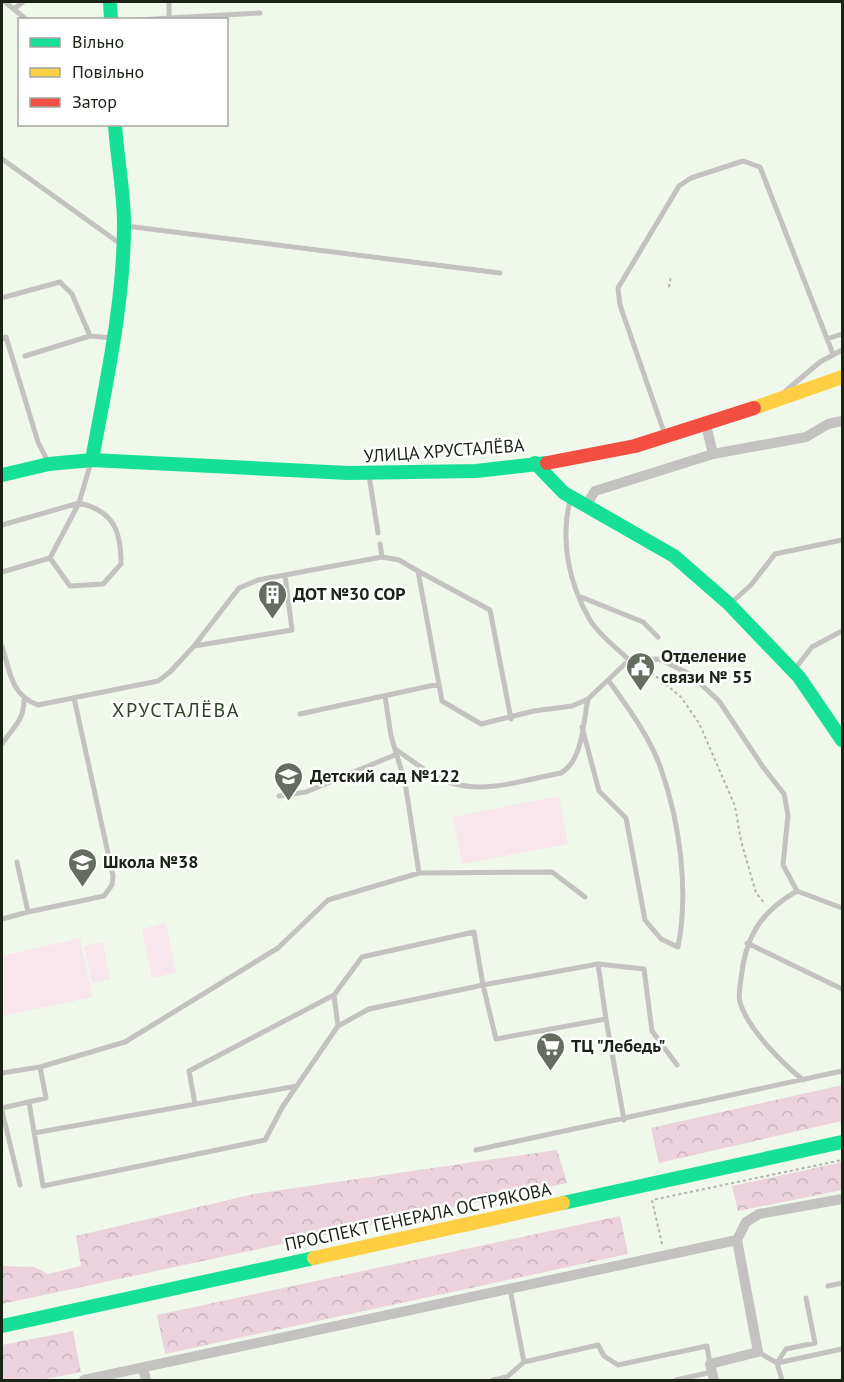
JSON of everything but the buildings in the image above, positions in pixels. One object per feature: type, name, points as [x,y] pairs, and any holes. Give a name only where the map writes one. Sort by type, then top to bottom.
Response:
[{"type":"main road","points":[[110,2],[111,18]]},
{"type":"main road","points":[[92,460],[113,338],[123,246],[124,226],[115,126]]},
{"type":"main road","name":"УЛИЦА ХРУСТАЛЁВА","points":[[2,475],[49,464],[92,460],[369,475],[421,474],[536,463],[604,453],[706,425],[843,377]]},
{"type":"main road","points":[[536,463],[548,482],[585,507],[674,556],[746,617],[794,670],[842,737]]},
{"type":"main road","name":"ПРОСПЕКТ ГЕНЕРАЛА ОСТРЯКОВА","points":[[2,1326],[843,1142]]},
{"type":"street","points":[[585,507],[596,491],[713,454],[806,437],[828,424],[843,421]]},
{"type":"street","points":[[706,425],[713,454]]},
{"type":"street","points":[[712,1372],[758,1352],[737,1240],[746,1222],[759,1214],[843,1199]]},
{"type":"street","points":[[84,1380],[737,1240]]},
{"type":"street","points":[[143,1368],[147,1380]]},
{"type":"lane","points":[[5,2],[25,18]]},
{"type":"lane","points":[[15,8],[23,2]]},
{"type":"lane","points":[[169,2],[169,18],[260,13]]},
{"type":"lane","points":[[2,159],[123,246]]},
{"type":"lane","points":[[666,436],[620,305],[618,288],[675,191],[684,181],[743,161],[760,167],[833,354]]},
{"type":"lane","points":[[124,226],[500,273]]},
{"type":"lane","points":[[5,297],[60,282],[72,294],[90,336]]},
{"type":"lane","points":[[827,339],[843,334]]},
{"type":"lane","points":[[25,356],[90,336],[113,338]]},
{"type":"lane","points":[[2,339],[6,337],[38,442],[49,464]]},
{"type":"lane","points":[[774,400],[833,354],[843,350]]},
{"type":"lane","points":[[2,572],[50,558],[80,503],[92,460]]},
{"type":"lane","points":[[369,475],[378,533]]},
{"type":"lane","points":[[570,498],[566,514],[567,566],[591,621],[629,660],[658,659],[690,674],[720,701],[763,768],[784,794],[788,815],[783,865],[797,891],[843,908]]},
{"type":"lane","points":[[2,525],[80,503],[95,507],[113,522],[121,538],[121,564],[103,584],[70,586],[50,558]]},
{"type":"lane","points":[[730,604],[751,585],[775,554],[843,540]]},
{"type":"lane","points":[[380,544],[382,557]]},
{"type":"lane","points":[[24,700],[38,705],[158,681],[170,672],[194,646],[239,588],[258,580],[382,557],[399,560],[490,610],[511,719]]},
{"type":"lane","points":[[418,571],[442,701],[482,724],[511,719],[534,711],[572,706],[588,699],[629,660]]},
{"type":"lane","points":[[194,646],[292,630],[285,575]]},
{"type":"lane","points":[[581,597],[643,622],[658,637]]},
{"type":"lane","points":[[794,670],[812,647],[843,631]]},
{"type":"lane","points":[[2,646],[15,686],[24,700],[24,713],[20,723],[2,744]]},
{"type":"lane","points":[[582,727],[599,791],[626,818],[645,920],[661,939],[678,947],[682,924],[679,842],[661,768],[639,725],[609,681]]},
{"type":"lane","points":[[300,714],[439,684]]},
{"type":"lane","points":[[385,696],[405,782],[420,873]]},
{"type":"lane","points":[[2,919],[104,896],[112,885],[113,876],[74,698]]},
{"type":"lane","points":[[396,751],[433,775],[453,784],[475,788],[561,773],[571,767],[588,699]]},
{"type":"lane","points":[[279,796],[306,792],[396,751]]},
{"type":"lane","points":[[17,862],[28,912]]},
{"type":"lane","points":[[2,1073],[40,1067],[125,1042],[278,948],[328,900],[420,873],[552,872],[585,897]]},
{"type":"lane","points":[[797,891],[776,903],[747,943],[739,1001],[750,1023],[784,1065],[803,1080]]},
{"type":"lane","points":[[195,1104],[189,1071],[334,995],[362,957],[474,932],[483,985],[496,1039],[606,1019]]},
{"type":"lane","points":[[747,943],[843,989]]},
{"type":"lane","points":[[29,1102],[43,1186],[264,1140],[338,1026],[369,1009],[598,964],[644,969],[652,1031],[677,1065]]},
{"type":"lane","points":[[598,964],[624,1120]]},
{"type":"lane","points":[[334,995],[338,1026]]},
{"type":"lane","points":[[20,1185],[2,1109],[46,1098],[40,1067]]},
{"type":"lane","points":[[476,1150],[624,1120],[843,1071]]},
{"type":"lane","points":[[34,1133],[297,1086]]},
{"type":"lane","points":[[828,1286],[843,1283]]},
{"type":"lane","points":[[510,1289],[524,1362]]},
{"type":"lane","points":[[782,1380],[777,1363],[786,1349],[815,1343],[806,1298]]},
{"type":"lane","points":[[492,1380],[507,1377],[524,1362],[598,1345],[604,1356],[618,1365],[707,1346],[712,1372],[675,1380]]},
{"type":"lane","points":[[758,1352],[777,1363],[843,1349]]},
{"type":"path","points":[[669,287],[671,276]]},
{"type":"path","points":[[639,660],[656,678],[681,697],[699,723],[735,806],[741,841],[756,893],[771,909]]},
{"type":"path","points":[[665,1256],[652,1200],[843,1160]]},
{"type":"green space","points":[[842,1085],[842,1121],[659,1163],[651,1128]]},
{"type":"green space","points":[[557,1150],[567,1183],[2,1304],[2,1266],[34,1267],[48,1274],[81,1266],[76,1236],[254,1194]]},
{"type":"green space","points":[[842,1162],[842,1190],[738,1211],[732,1186]]},
{"type":"green space","points":[[620,1216],[628,1254],[165,1354],[157,1315]]},
{"type":"green space","points":[[73,1331],[81,1372],[40,1380],[2,1380],[2,1345]]},
{"type":"shaded area","points":[[559,796],[568,844],[462,864],[453,817]]},
{"type":"shaded area","points":[[166,923],[176,973],[152,978],[142,929]]},
{"type":"shaded area","points":[[80,938],[93,997],[2,1016],[2,956]]},
{"type":"shaded area","points":[[103,942],[110,979],[92,983],[84,946]]},
{"type":"traffic: fast","points":[[110,2],[111,18]]},
{"type":"traffic: fast","points":[[92,460],[121,284],[124,212],[115,126]]},
{"type":"traffic: fast","points":[[2,475],[49,464],[92,460],[348,473],[476,471],[547,463]]},
{"type":"traffic: fast","points":[[535,463],[564,493],[674,556],[728,603],[799,677],[842,740]]},
{"type":"traffic: fast","points":[[563,1203],[842,1142]]},
{"type":"traffic: fast","points":[[2,1326],[314,1258]]},
{"type":"traffic: slow","points":[[754,408],[842,377]]},
{"type":"traffic: slow","points":[[314,1258],[563,1203]]},
{"type":"traffic: jam","points":[[547,463],[635,446],[754,408]]},
{"type":"place","name":"ДОТ №30 СОР","points":[[272,620]]},
{"type":"place","name":"Отделение связи № 55","points":[[640,692]]},
{"type":"place","name":"Детский сад №122","points":[[289,802]]},
{"type":"place","name":"Школа №38","points":[[82,888]]},
{"type":"place","name":"ТЦ \"Лебедь\"","points":[[550,1072]]},
{"type":"district","name":"ХРУСТАЛЁВА","points":[[176,710]]}]
